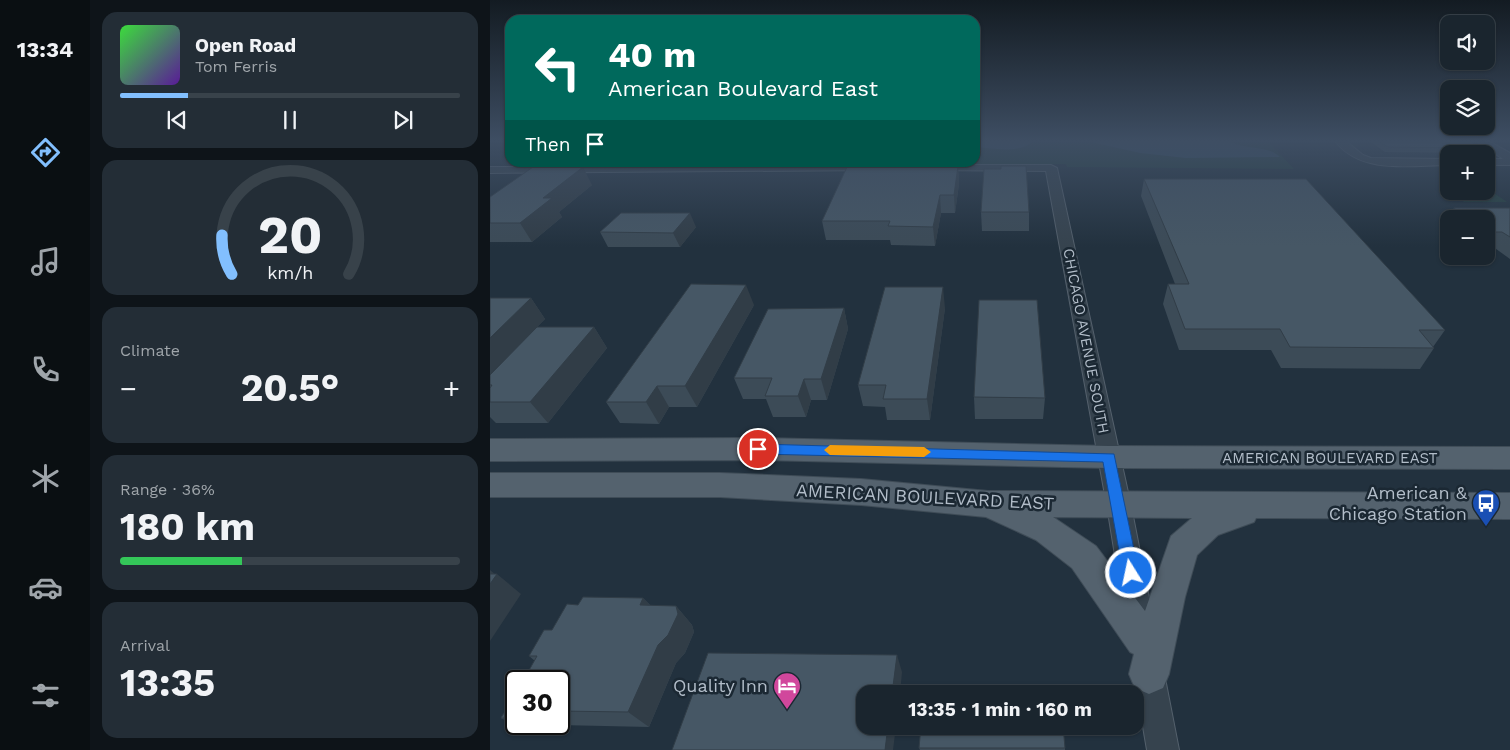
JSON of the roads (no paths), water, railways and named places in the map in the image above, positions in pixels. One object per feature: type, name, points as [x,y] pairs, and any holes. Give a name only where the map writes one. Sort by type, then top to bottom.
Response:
[{"type":"main road","name":"AMERICAN BOULEVARD EAST","points":[[490,450],[758,449],[1109,457],[1510,458]]},
{"type":"main road","name":"AMERICAN BOULEVARD EAST","points":[[490,485],[720,485],[861,492],[988,504],[1510,506]]},
{"type":"main road","points":[[988,504],[1047,530],[1084,557],[1143,639]]},
{"type":"main road","points":[[1149,674],[1167,597],[1183,547],[1207,525],[1260,506]]},
{"type":"street","name":"CHICAGO AVENUE SOUTH","points":[[1053,177],[1119,506],[1163,750]]},
{"type":"place","name":"American & Chicago Station","points":[[1486,527]]},
{"type":"place","name":"Quality Inn","points":[[787,710]]}]
